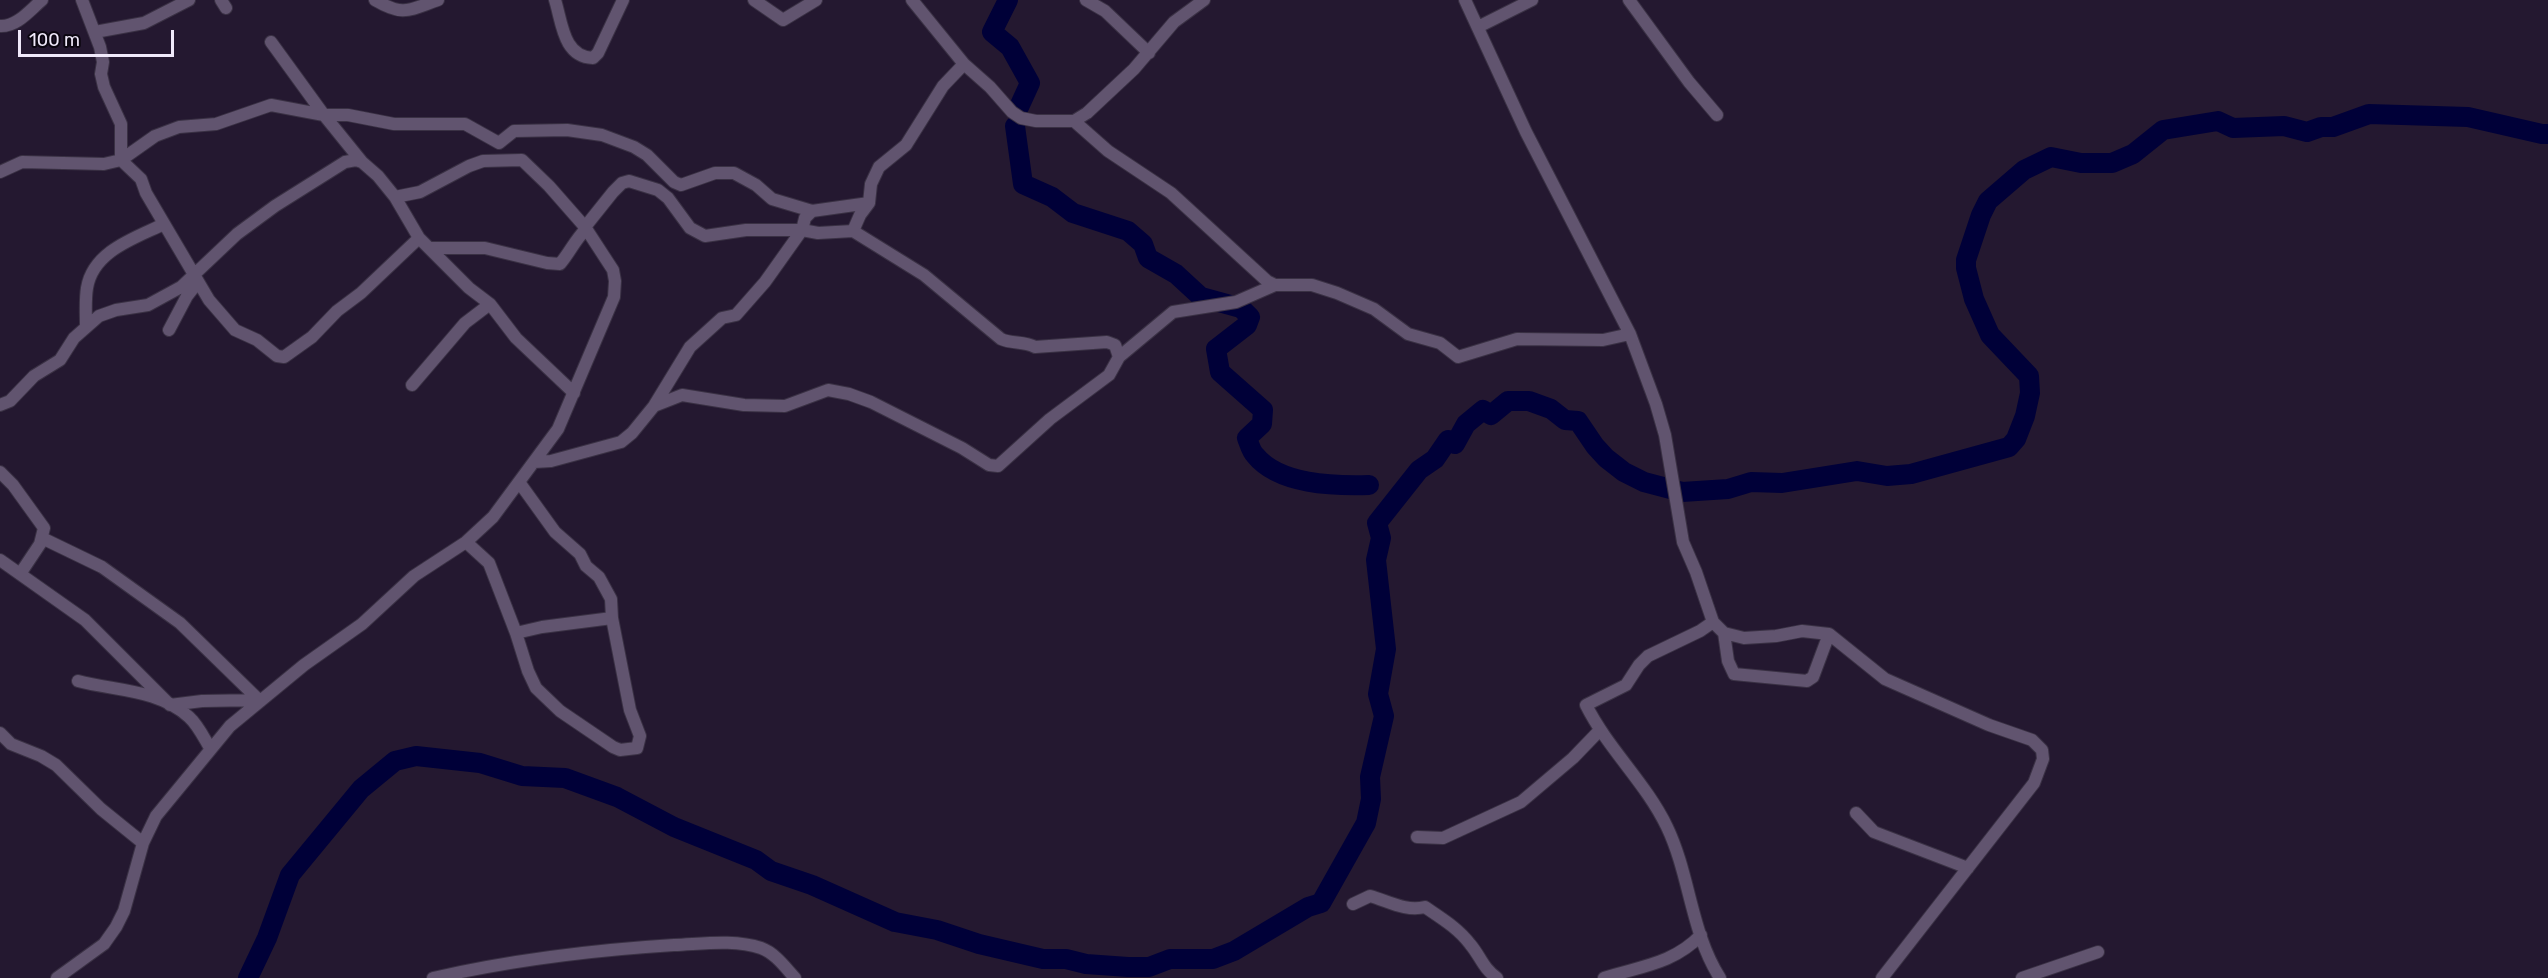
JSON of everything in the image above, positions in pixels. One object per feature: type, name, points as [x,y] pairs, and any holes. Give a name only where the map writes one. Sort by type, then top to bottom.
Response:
[{"type":"street","points":[[0,27],[8,27],[16,22],[42,0]]},
{"type":"street","points":[[82,0],[95,32],[103,62],[100,74],[104,87],[122,124],[121,160],[141,179],[146,194],[196,278],[235,330],[257,340],[276,356],[284,357],[312,337],[337,311],[419,238]]},
{"type":"street","points":[[95,32],[144,23],[189,0]]},
{"type":"street","points":[[375,0],[393,11],[401,12],[438,0]]},
{"type":"street","points":[[555,0],[566,41],[573,51],[585,58],[593,58],[598,53],[623,0]]},
{"type":"street","points":[[754,0],[783,20],[816,0]]},
{"type":"street","points":[[912,0],[964,64],[990,87],[1012,112],[1021,118],[1036,121],[1074,121],[1134,69],[1174,22],[1204,0]]},
{"type":"street","points":[[1086,0],[1105,11],[1149,53]]},
{"type":"street","points":[[1465,0],[1526,132],[1630,334],[1665,435],[1683,542],[1713,622],[1724,633],[1744,638],[1776,636],[1802,631],[1829,634],[1885,679],[1989,725],[2032,740],[2042,750],[2043,759],[2034,783],[1887,976]]},
{"type":"street","points":[[1478,27],[1532,0]]},
{"type":"street","points":[[1629,0],[1689,81],[1718,115]]},
{"type":"street","points":[[271,42],[324,115],[362,162],[378,176],[395,197],[419,238],[469,288],[490,304],[516,338],[574,393]]},
{"type":"street","points":[[853,231],[860,215],[869,203],[871,184],[879,167],[906,145],[943,86],[964,64]]},
{"type":"street","points":[[0,172],[22,162],[104,164],[121,160],[155,136],[178,127],[216,124],[271,105],[279,105],[324,115],[348,115],[394,124],[465,124],[499,143],[514,130],[567,130],[602,135],[634,147],[646,155],[674,182],[681,185],[715,173],[734,173],[756,185],[772,199],[812,211],[869,203]]},
{"type":"street","points":[[1074,121],[1108,151],[1171,193],[1275,285]]},
{"type":"street","points":[[0,405],[10,401],[34,376],[60,360],[74,338],[99,316],[148,304],[181,287],[196,278],[237,234],[275,206],[345,162],[356,160],[362,162]]},
{"type":"street","points":[[57,978],[104,944],[116,927],[124,911],[143,843],[156,816],[210,748],[259,700],[304,664],[362,624],[414,576],[466,542],[493,517],[558,429],[574,393],[614,297],[615,281],[613,270],[585,228],[549,186],[522,160],[483,161],[420,192],[395,197]]},
{"type":"street","points":[[431,248],[485,248],[560,264],[569,253],[575,240],[613,192],[622,183],[629,181],[658,190],[668,198],[690,228],[705,236],[746,230],[802,230],[818,233],[853,231],[924,275],[1001,339],[1035,347],[1107,342],[1115,345],[1119,357]]},
{"type":"street","points":[[534,462],[551,461],[621,442],[632,433],[654,406],[690,347],[722,318],[736,315],[765,282],[802,230],[805,218],[812,211]]},
{"type":"street","points":[[86,326],[87,289],[95,269],[115,248],[164,224]]},
{"type":"street","points":[[169,330],[196,278]]},
{"type":"street","points":[[654,406],[682,395],[744,405],[785,406],[828,390],[849,394],[870,402],[962,448],[988,465],[998,466],[1050,418],[1109,375],[1119,357],[1173,312],[1236,302],[1275,285],[1312,285],[1337,293],[1374,309],[1408,334],[1440,343],[1458,357],[1517,339],[1603,340],[1630,334]]},
{"type":"street","points":[[412,385],[465,323],[490,304]]},
{"type":"street","points":[[0,472],[43,524],[42,538],[20,574]]},
{"type":"street","points":[[466,542],[489,563],[531,679],[545,697],[560,711],[613,747],[620,750],[631,750],[639,745],[640,736],[630,710],[612,618],[611,599],[599,577],[586,566],[580,554],[555,532],[536,502],[519,482]]},
{"type":"street","points":[[42,538],[102,567],[180,623],[259,700]]},
{"type":"street","points":[[0,560],[85,620],[170,705]]},
{"type":"street","points":[[516,633],[612,618]]},
{"type":"street","points":[[1713,622],[1701,631],[1648,656],[1626,685],[1586,705],[1599,731],[1619,753],[1666,826],[1683,865],[1701,935],[1712,966],[1720,978]]},
{"type":"street","points":[[1724,633],[1728,661],[1734,674],[1807,681],[1813,677],[1829,634]]},
{"type":"street","points":[[78,681],[105,688],[146,693],[170,705],[190,718],[210,748]]},
{"type":"street","points":[[170,705],[202,701],[259,700]]},
{"type":"street","points":[[1417,837],[1443,838],[1521,801],[1573,758],[1599,731]]},
{"type":"street","points":[[0,733],[11,744],[41,756],[56,765],[101,809],[143,843]]},
{"type":"street","points":[[1856,813],[1874,832],[1968,868]]},
{"type":"street","points":[[1353,904],[1367,896],[1413,909],[1425,907],[1458,931],[1475,950],[1483,966],[1497,978]]},
{"type":"street","points":[[1604,978],[1642,968],[1674,956],[1687,949],[1701,935]]},
{"type":"street","points":[[433,978],[499,964],[575,953],[653,946],[737,943],[766,950],[795,978]]},
{"type":"street","points":[[2022,978],[2098,952]]},
{"type":"waterway","points":[[1008,0],[992,32],[1010,47],[1030,83],[1019,107]]},
{"type":"waterway","points":[[248,978],[267,938],[290,875],[361,789],[395,761],[416,756],[480,763],[522,776],[565,778],[617,797],[674,827],[756,860],[771,871],[812,885],[895,922],[937,930],[979,944],[1043,959],[1066,959],[1086,964],[1128,967],[1149,967],[1170,959],[1213,959],[1234,951],[1308,907],[1321,903],[1366,823],[1371,799],[1370,777],[1384,716],[1378,694],[1386,649],[1376,560],[1381,538],[1377,523],[1419,470],[1435,459],[1448,440],[1455,444],[1466,424],[1483,410],[1491,415],[1508,401],[1529,401],[1551,409],[1565,420],[1578,421],[1595,446],[1624,472],[1644,482],[1682,492],[1728,489],[1751,482],[1782,483],[1857,471],[1887,476],[1911,474],[2009,447],[2016,439],[2025,416],[2030,393],[2029,376],[1990,335],[1974,299],[1966,268],[1966,260],[1988,201],[2024,170],[2051,157],[2081,163],[2112,163],[2133,154],[2163,130],[2218,121],[2233,128],[2284,126],[2307,132],[2321,127],[2333,127],[2369,114],[2468,117],[2548,134]]},
{"type":"waterway","points":[[1015,126],[1023,184],[1052,197],[1073,213],[1128,231],[1143,244],[1148,258],[1176,274],[1201,297],[1241,308],[1250,317],[1247,325],[1216,349],[1220,372],[1263,410],[1262,424],[1247,438],[1255,455],[1265,465],[1292,478],[1324,484],[1369,485]]}]
